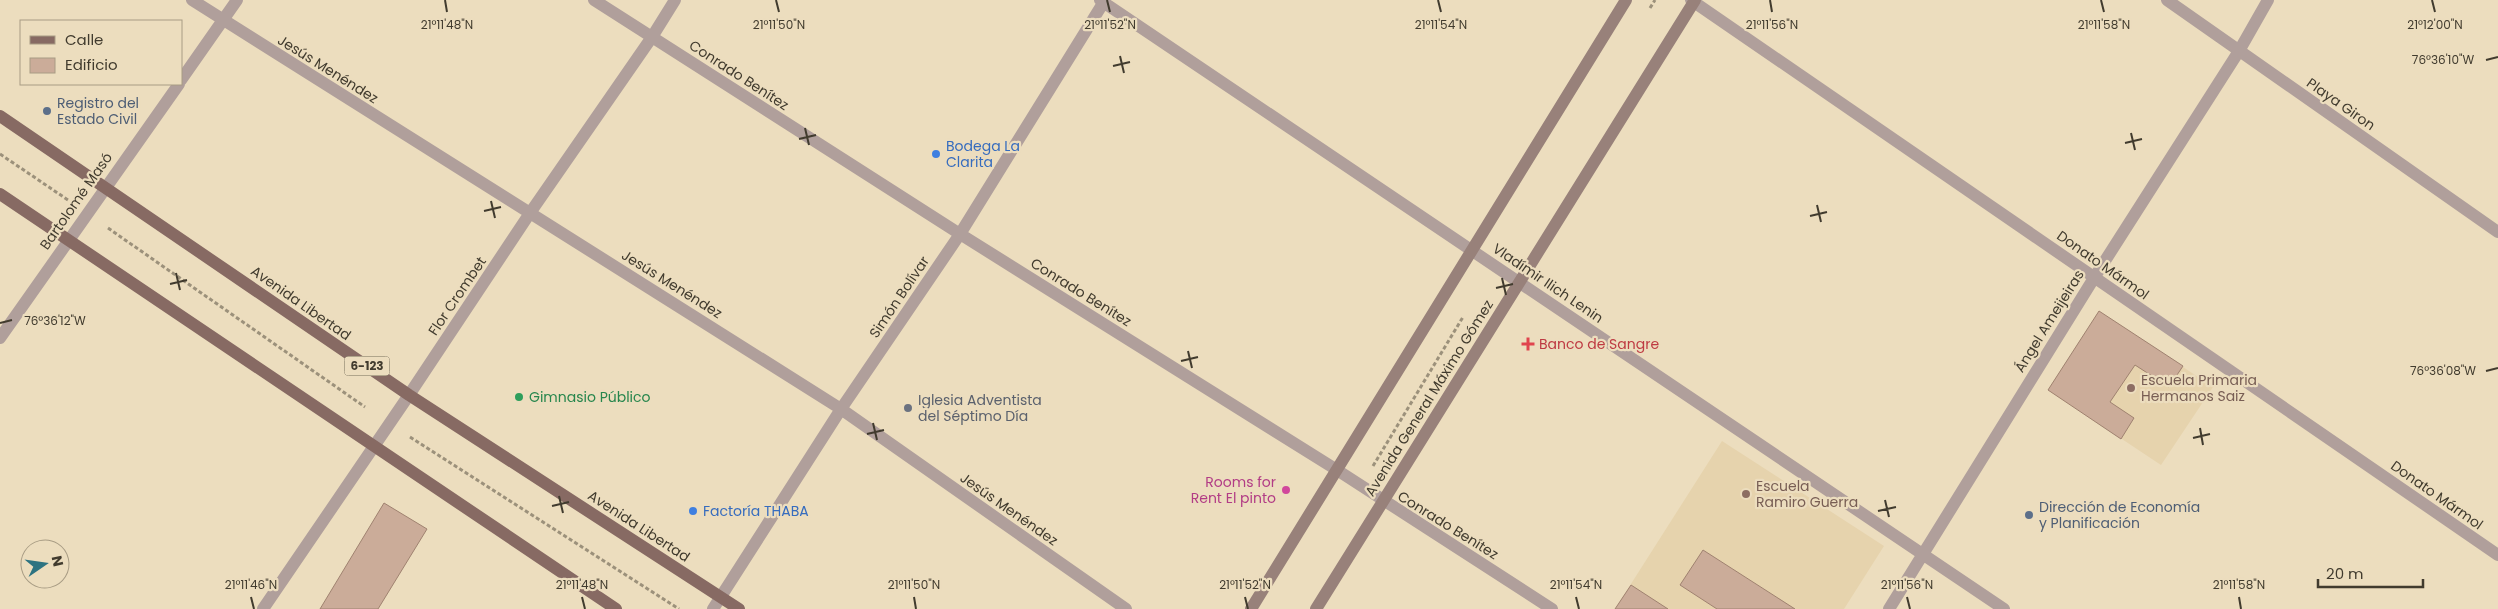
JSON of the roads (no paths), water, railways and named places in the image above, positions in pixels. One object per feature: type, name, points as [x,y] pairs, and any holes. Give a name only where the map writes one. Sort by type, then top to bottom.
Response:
[{"type":"main road","name":"Avenida Libertad","points":[[0,116],[106,186],[409,396],[739,609]]},
{"type":"main road","points":[[0,194],[616,609]]},
{"type":"street","name":"Jesús Menéndez","points":[[192,0],[841,409],[1126,609]]},
{"type":"street","points":[[182,79],[237,0]]},
{"type":"street","name":"Conrado Benítez","points":[[594,0],[960,234],[1337,470],[1383,502],[1552,609]]},
{"type":"street","name":"Flor Crombet","points":[[262,609],[373,445],[409,396],[530,213],[652,38],[675,0]]},
{"type":"street","points":[[1251,609],[1626,0]]},
{"type":"street","name":"Playa Giron","points":[[2167,0],[2498,232]]},
{"type":"street","name":"Ángel Ameijeiras","points":[[1890,609],[2094,278],[2239,51],[2268,0]]},
{"type":"street","name":"Vladímir Ilich Lenin","points":[[1103,1],[2004,609]]},
{"type":"street","name":"Simón Bolívar","points":[[712,609],[841,409],[960,234],[1103,1]]},
{"type":"street","name":"Donato Mármol","points":[[1693,1],[2498,555]]},
{"type":"street","name":"Avenida General Máximo Gómez","points":[[1316,609],[1693,1]]},
{"type":"street","name":"Bartolomé Masó","points":[[0,338],[178,85]]},
{"type":"place","name":"Registro del Estado Civil","points":[[47,111]]},
{"type":"place","name":"Bodega La Clarita","points":[[936,154]]},
{"type":"place","name":"Banco de Sangre","points":[[1528,344]]},
{"type":"place","name":"Escuela Primaria Hermanos Saiz","points":[[2131,388]]},
{"type":"place","name":"Gimnasio Público","points":[[519,397]]},
{"type":"place","name":"Iglesia Adventista del Séptimo Día","points":[[908,408]]},
{"type":"place","name":"Rooms for Rent El pinto","points":[[1286,490]]},
{"type":"place","name":"Escuela Ramiro Guerra","points":[[1746,494]]},
{"type":"place","name":"Factoría THABA","points":[[693,511]]},
{"type":"place","name":"Dirección de Economía y Planificación","points":[[2029,515]]}]
